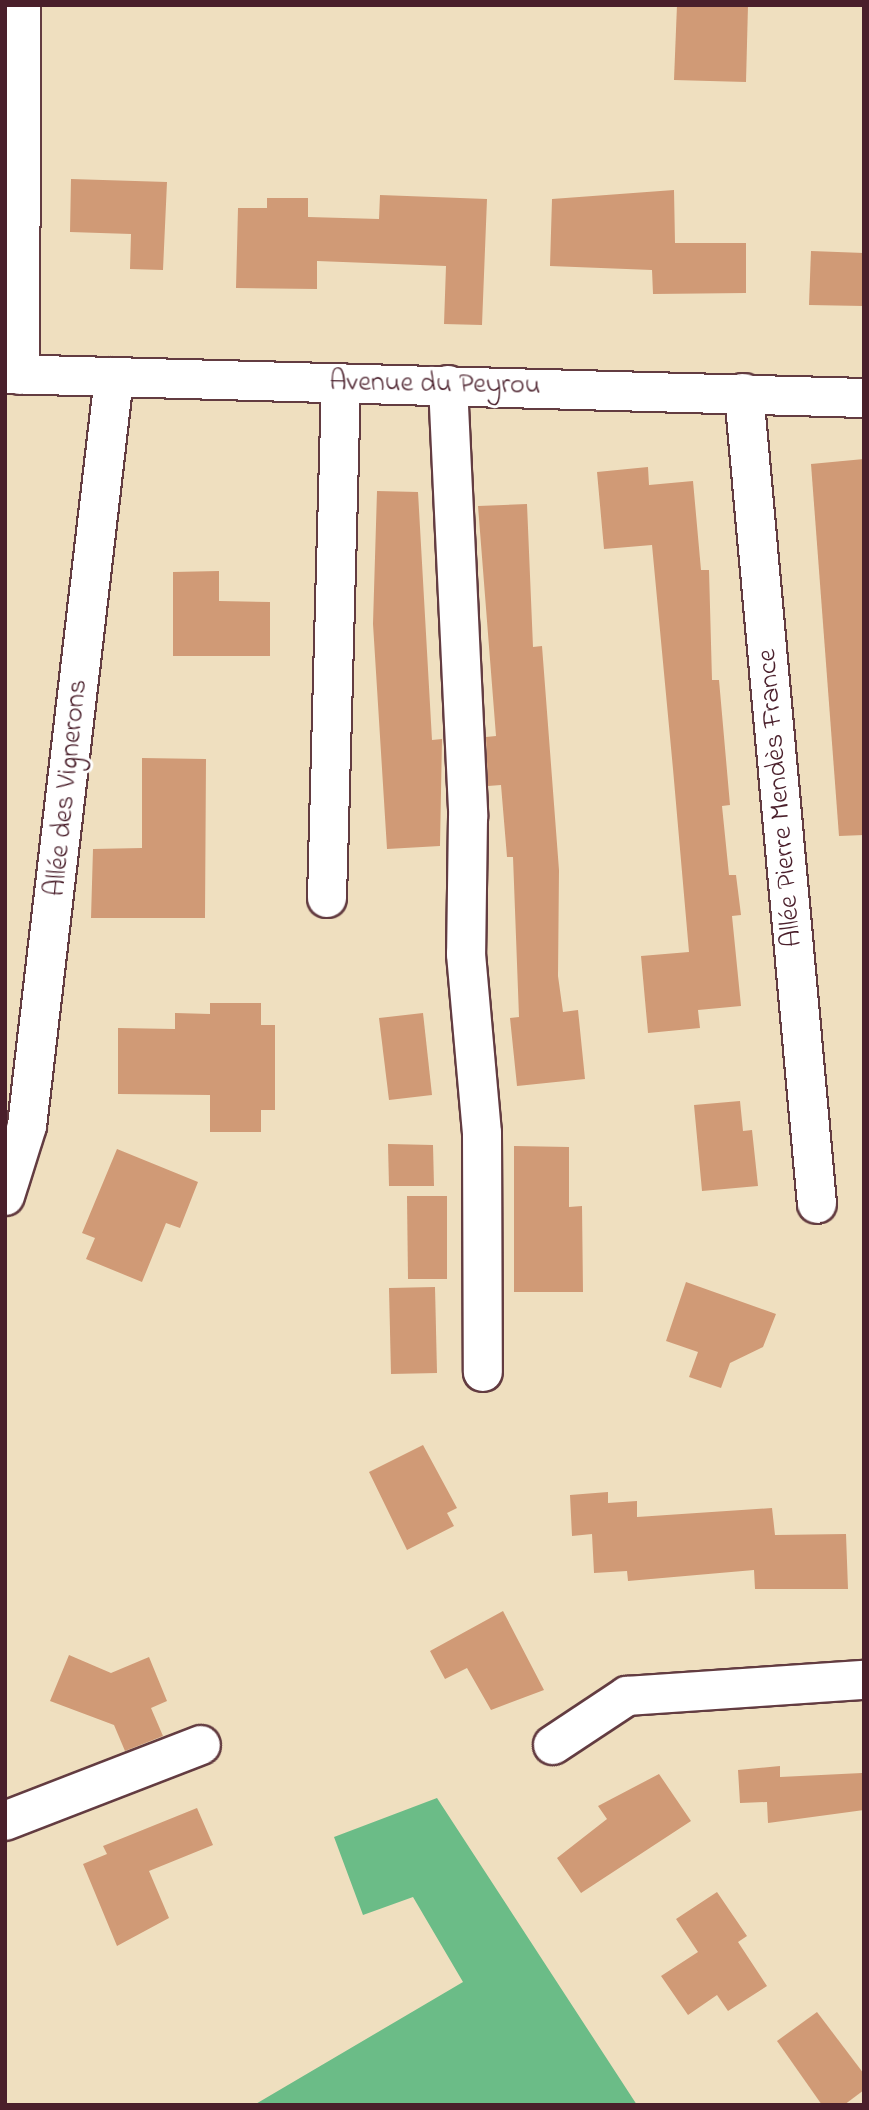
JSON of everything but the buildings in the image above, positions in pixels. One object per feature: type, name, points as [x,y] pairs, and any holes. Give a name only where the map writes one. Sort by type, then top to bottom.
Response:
[{"type":"street","points":[[13,374],[21,5]]},
{"type":"street","name":"Avenue du Peyrou","points":[[13,374],[864,398]]},
{"type":"street","name":"Allée des Vignerons","points":[[5,1196],[27,1126],[114,377]]},
{"type":"street","points":[[327,898],[341,383]]},
{"type":"street","points":[[448,386],[468,817],[466,954],[482,1133],[483,1372]]},
{"type":"street","name":"Allée Pierre Mendès France","points":[[744,393],[817,1204]]},
{"type":"street","points":[[553,1745],[627,1696],[864,1680]]},
{"type":"street","points":[[5,1821],[201,1745]]},
{"type":"green space","points":[[437,1798],[637,2105],[254,2105],[463,1982],[413,1897],[363,1915],[334,1837]]}]
